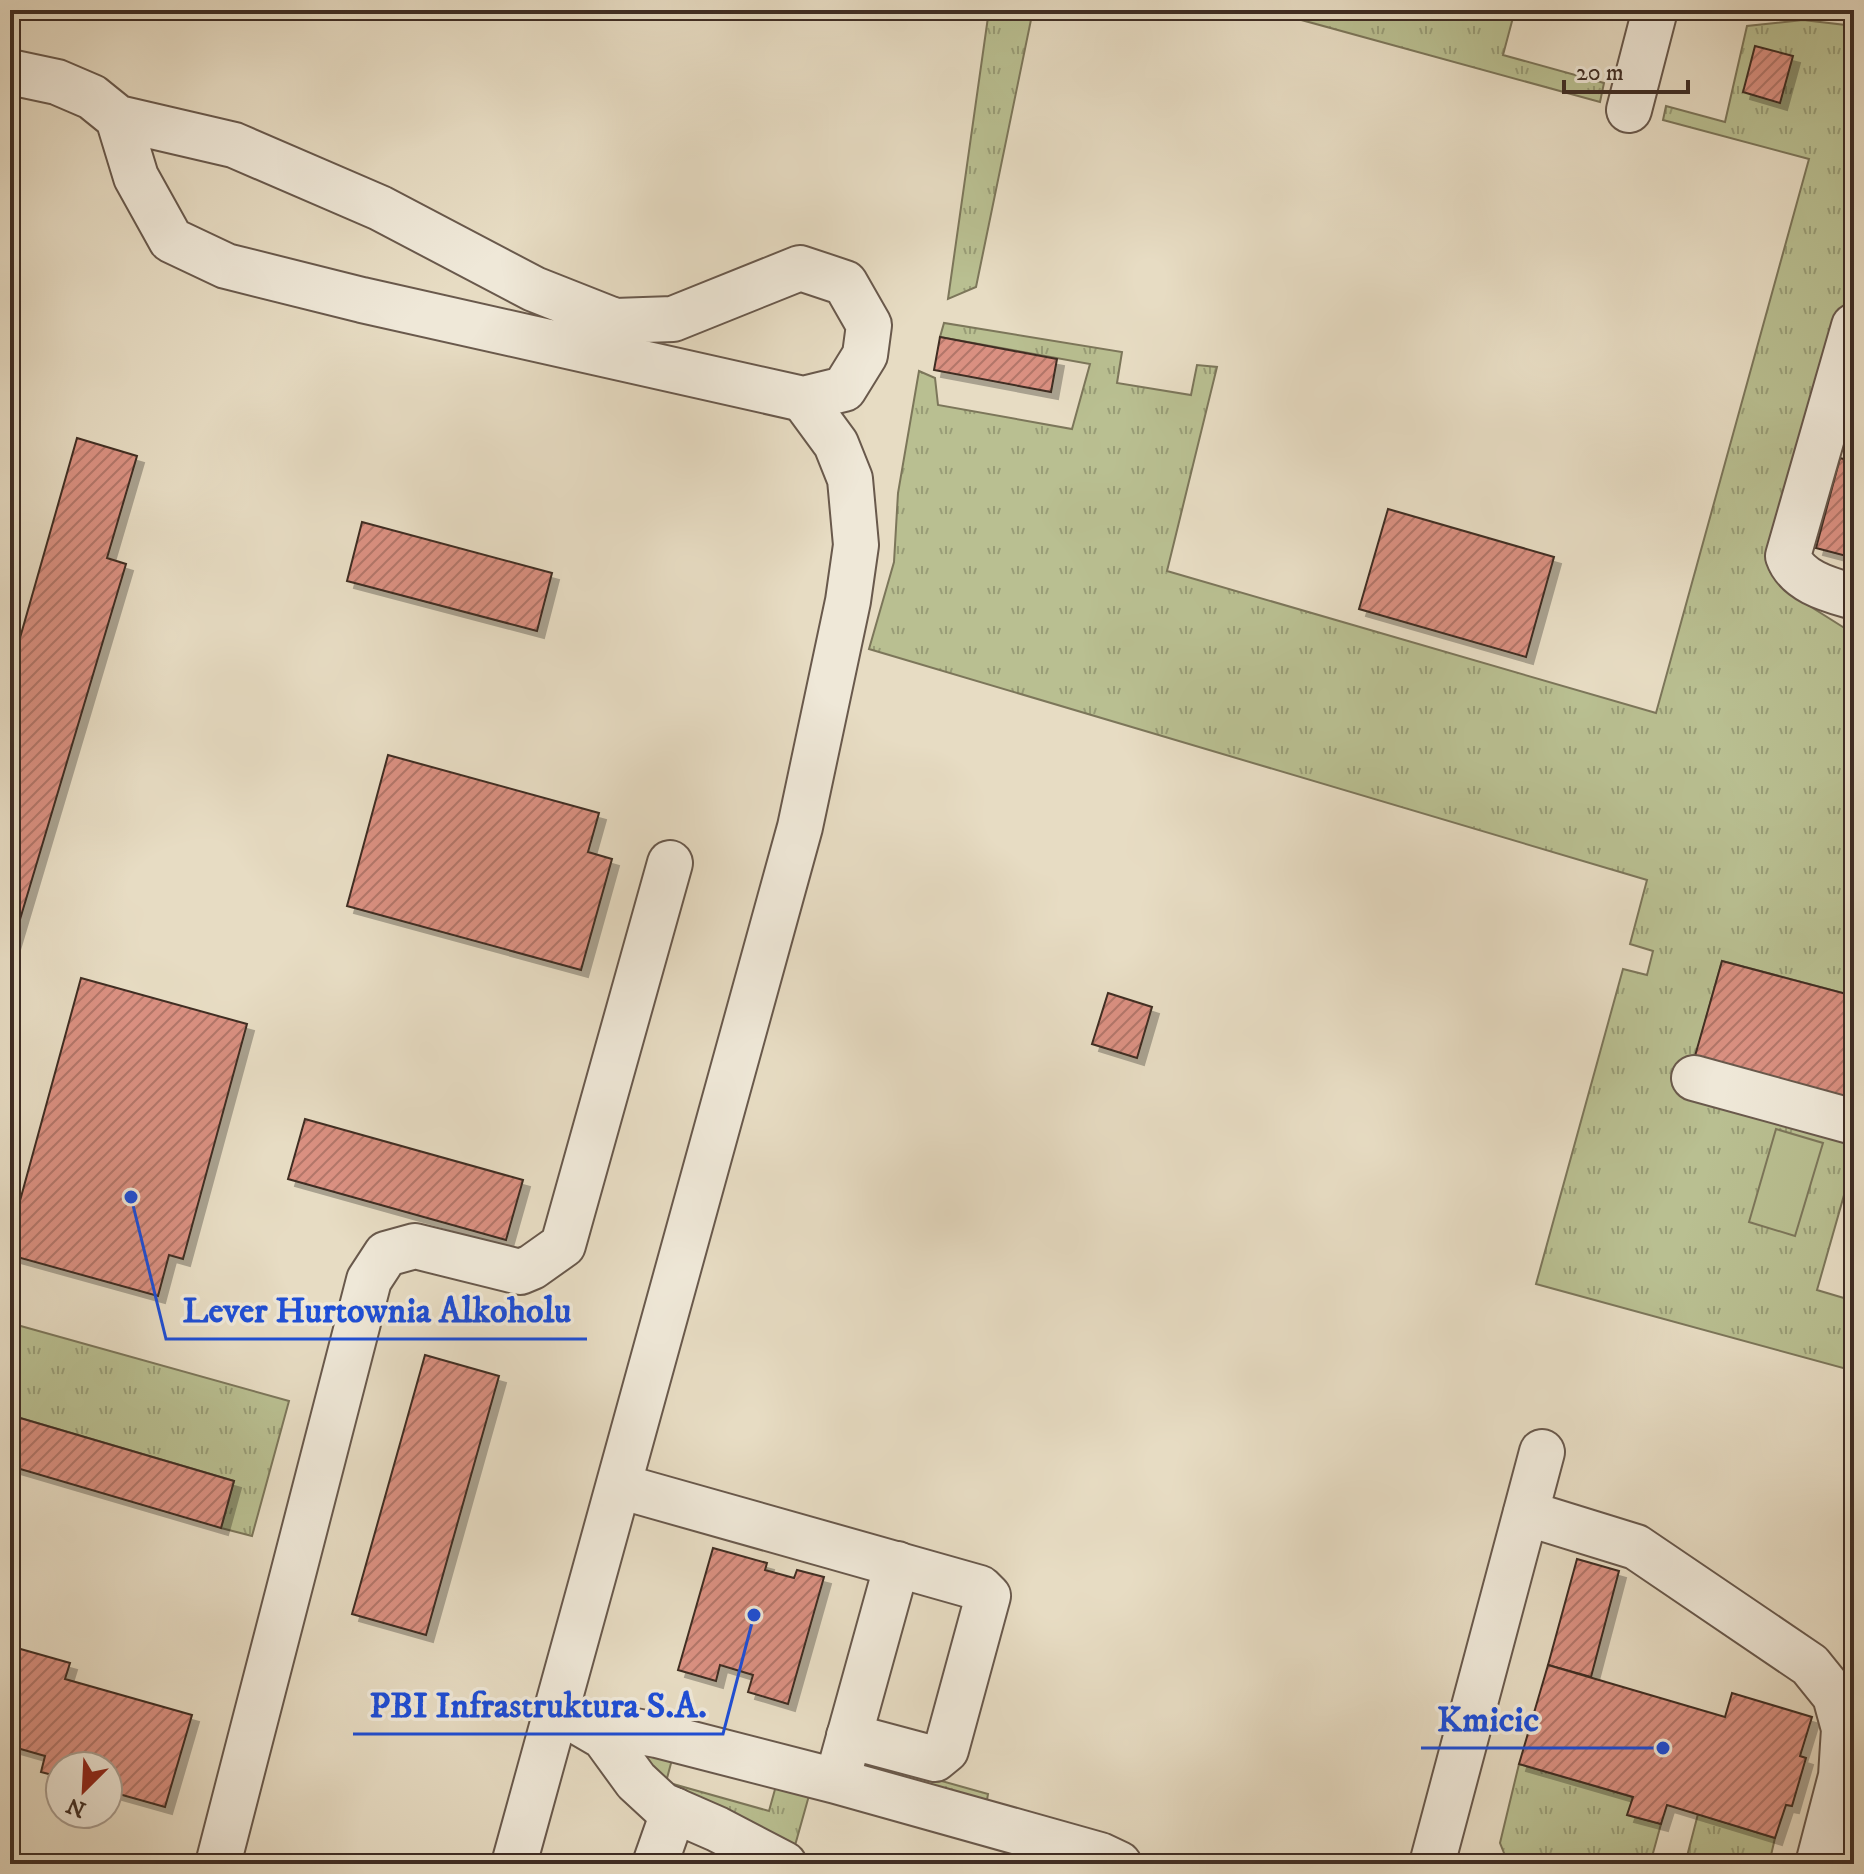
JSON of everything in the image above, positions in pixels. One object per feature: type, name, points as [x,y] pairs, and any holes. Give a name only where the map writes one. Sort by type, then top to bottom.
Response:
[{"type":"street","points":[[1629,110],[1655,10]]},
{"type":"street","points":[[10,72],[57,82],[92,97],[118,118],[234,145],[380,208],[534,289],[615,321],[673,319],[800,268],[845,283],[869,325],[865,355],[844,389],[803,399],[362,300],[226,266],[171,240],[136,177],[118,118]]},
{"type":"street","points":[[1854,326],[1788,556],[1792,568],[1812,581],[1854,597]]},
{"type":"street","points":[[514,1864],[800,827],[848,601],[856,545],[850,479],[836,444],[803,399]]},
{"type":"street","points":[[218,1864],[369,1280],[386,1254],[415,1246],[520,1272],[563,1245],[670,863]]},
{"type":"street","points":[[1694,1078],[1854,1122]]},
{"type":"street","points":[[1432,1864],[1542,1452]]},
{"type":"street","points":[[619,1486],[980,1588],[988,1596],[946,1750],[935,1759],[849,1736]]},
{"type":"street","points":[[1526,1513],[1636,1547],[1810,1665],[1835,1696],[1844,1729],[1841,1776],[1818,1864]]},
{"type":"street","points":[[836,1781],[897,1564]]},
{"type":"street","points":[[555,1715],[577,1721],[604,1737],[636,1781],[662,1805],[784,1864]]},
{"type":"street","points":[[604,1737],[624,1729],[657,1735],[836,1781],[1100,1855],[1119,1864]]},
{"type":"street","points":[[655,1864],[674,1810]]},
{"type":"green space","points":[[989,10],[1033,10],[976,287],[948,299]]},
{"type":"green space","points":[[1265,10],[1515,10],[1503,55],[1604,83],[1600,102]]},
{"type":"green space","points":[[1803,20],[1854,26],[1854,287],[1795,474],[1770,572],[1789,593],[1854,634],[1854,996],[1722,961],[1687,1087],[1854,1133],[1854,1160],[1817,1290],[1854,1301],[1854,1371],[1536,1284],[1623,969],[1647,975],[1653,951],[1630,944],[1647,880],[869,649],[894,562],[898,493],[919,371],[935,378],[938,405],[1072,429],[1090,364],[940,337],[944,323],[1122,352],[1117,383],[1191,395],[1197,365],[1217,367],[1167,571],[1656,713],[1809,159],[1663,120],[1666,106],[1725,122],[1747,26]]},
{"type":"green space","points":[[1776,1129],[1823,1143],[1795,1236],[1749,1222]]},
{"type":"green space","points":[[10,1323],[289,1401],[252,1536],[221,1528],[234,1481],[10,1415]]},
{"type":"green space","points":[[649,1751],[674,1752],[666,1782],[769,1811],[777,1782],[810,1792],[794,1849],[651,1777],[645,1760]]},
{"type":"green space","points":[[881,1764],[988,1794],[986,1806],[873,1771],[875,1765]]},
{"type":"green space","points":[[1519,1764],[1633,1797],[1628,1815],[1661,1824],[1650,1864],[1518,1864],[1506,1858],[1500,1843]]},
{"type":"green space","points":[[1698,1814],[1775,1838],[1769,1864],[1685,1864]]},
{"type":"building","points":[[1755,46],[1793,56],[1780,103],[1743,92]]},
{"type":"building","points":[[940,337],[1057,359],[1051,392],[934,370]]},
{"type":"building","points":[[77,438],[137,456],[107,558],[126,564],[10,953],[10,673]]},
{"type":"building","points":[[1840,458],[1854,462],[1854,558],[1816,548]]},
{"type":"building","points":[[1388,509],[1554,557],[1526,657],[1359,609]]},
{"type":"building","points":[[362,522],[552,573],[537,631],[347,581]]},
{"type":"building","points":[[388,755],[599,813],[588,852],[612,859],[581,970],[347,906]]},
{"type":"building","points":[[1722,961],[1854,996],[1854,1108],[1693,1063]]},
{"type":"building","points":[[81,978],[247,1024],[183,1259],[169,1255],[158,1296],[10,1255],[10,1206],[18,1208]]},
{"type":"building","points":[[1108,993],[1152,1007],[1137,1058],[1092,1044]]},
{"type":"building","points":[[305,1119],[523,1180],[506,1240],[288,1179]]},
{"type":"building","points":[[425,1355],[499,1376],[426,1635],[352,1614]]},
{"type":"building","points":[[10,1415],[234,1481],[221,1528],[10,1466]]},
{"type":"building","points":[[713,1548],[767,1563],[765,1570],[794,1578],[797,1570],[824,1577],[788,1704],[748,1692],[753,1675],[720,1665],[716,1681],[678,1670]]},
{"type":"building","points":[[1577,1559],[1619,1571],[1591,1677],[1548,1665]]},
{"type":"building","points":[[10,1646],[70,1663],[65,1679],[192,1715],[165,1807],[124,1795],[124,1750],[44,1750],[44,1756],[10,1746]]},
{"type":"building","points":[[1548,1665],[1725,1717],[1732,1693],[1812,1717],[1800,1756],[1806,1758],[1792,1806],[1786,1805],[1775,1838],[1667,1805],[1661,1824],[1627,1815],[1633,1797],[1519,1764]]},
{"type":"place","name":"Lever Hurtownia Alkoholu","points":[[131,1197]]},
{"type":"place","name":"PBI Infrastruktura S.A.","points":[[754,1615]]},
{"type":"place","name":"Kmicic","points":[[1663,1748]]}]
